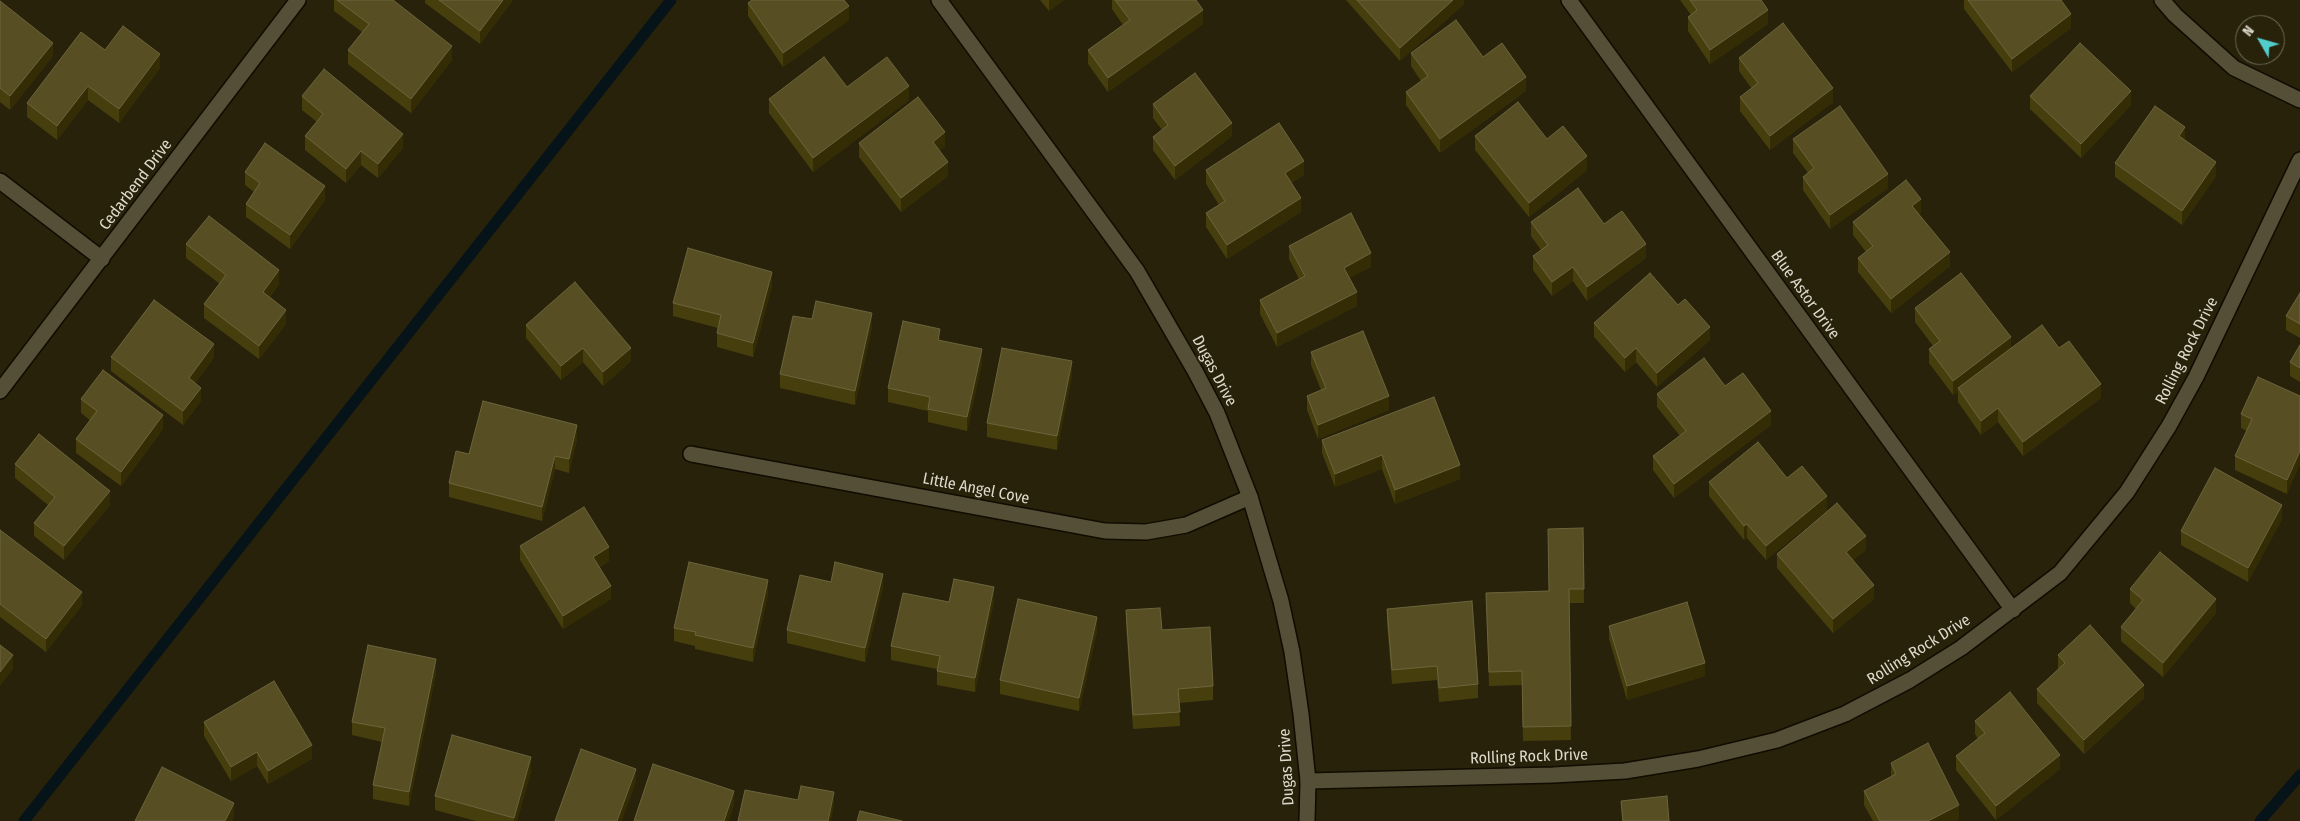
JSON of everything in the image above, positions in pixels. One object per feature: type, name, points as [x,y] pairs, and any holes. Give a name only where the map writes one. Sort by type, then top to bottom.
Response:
[{"type":"street","name":"Cedarbend Drive","points":[[0,391],[298,0]]},
{"type":"street","name":"Dugas Drive","points":[[939,0],[1137,271],[1217,413],[1250,497],[1268,553],[1292,652],[1308,781],[1307,821]]},
{"type":"street","name":"Blue Astor Drive","points":[[1569,0],[2013,610]]},
{"type":"street","points":[[2162,0],[2175,15],[2234,68],[2300,100]]},
{"type":"street","name":"Rolling Rock Drive","points":[[1308,781],[1553,775],[1626,771],[1698,759],[1777,740],[1845,714],[1910,680],[1961,648],[2060,573],[2128,492],[2169,426],[2196,377],[2300,160]]},
{"type":"street","points":[[0,181],[102,259]]},
{"type":"street","name":"Little Angel Cove","points":[[691,454],[1105,531],[1146,532],[1186,525],[1250,497]]},
{"type":"building","points":[[337,0],[393,0],[452,46],[411,99],[348,50],[369,24]]},
{"type":"building","points":[[439,0],[503,0],[480,31]]},
{"type":"building","points":[[752,0],[844,0],[849,6],[783,53],[748,3]]},
{"type":"building","points":[[1115,0],[1196,0],[1203,10],[1108,78],[1088,50],[1130,20]]},
{"type":"building","points":[[1357,0],[1453,0],[1400,48]]},
{"type":"building","points":[[1690,0],[1761,0],[1768,10],[1710,50],[1688,17],[1697,10]]},
{"type":"building","points":[[1968,0],[2061,0],[2071,14],[2012,59]]},
{"type":"building","points":[[0,1],[53,43],[10,96],[0,88]]},
{"type":"building","points":[[1456,20],[1483,57],[1502,43],[1526,77],[1440,139],[1406,92],[1428,76],[1411,53]]},
{"type":"building","points":[[1783,23],[1833,88],[1770,136],[1740,97],[1758,83],[1739,58]]},
{"type":"building","points":[[123,26],[160,54],[119,109],[88,86],[57,126],[27,103],[81,32],[105,50]]},
{"type":"building","points":[[2080,43],[2131,91],[2081,144],[2030,96]]},
{"type":"building","points":[[824,57],[847,87],[887,57],[909,86],[813,158],[769,99]]},
{"type":"building","points":[[324,69],[403,134],[378,164],[361,151],[346,169],[305,136],[323,114],[302,96]]},
{"type":"building","points":[[1195,73],[1232,123],[1175,166],[1153,137],[1168,125],[1153,104]]},
{"type":"building","points":[[918,97],[945,132],[933,142],[948,162],[901,198],[859,143]]},
{"type":"building","points":[[1518,102],[1547,139],[1563,126],[1587,156],[1529,203],[1475,136]]},
{"type":"building","points":[[1840,106],[1888,174],[1830,215],[1803,177],[1814,168],[1793,139]]},
{"type":"building","points":[[2155,106],[2185,127],[2179,136],[2216,162],[2182,211],[2115,163]]},
{"type":"building","points":[[1279,123],[1304,161],[1285,173],[1301,198],[1227,245],[1206,213],[1225,201],[1206,170]]},
{"type":"building","points":[[265,143],[325,186],[290,235],[246,204],[260,183],[245,172]]},
{"type":"building","points":[[1906,180],[1921,199],[1912,206],[1950,252],[1891,299],[1858,258],[1873,246],[1853,222]]},
{"type":"building","points":[[1578,188],[1604,224],[1622,211],[1646,244],[1587,287],[1573,267],[1552,282],[1533,256],[1548,245],[1531,222]]},
{"type":"building","points":[[1351,213],[1371,253],[1344,268],[1357,292],[1277,333],[1260,300],[1305,276],[1289,246]]},
{"type":"building","points":[[209,216],[279,270],[263,292],[286,310],[259,346],[204,304],[226,275],[186,244]]},
{"type":"building","points":[[688,248],[772,272],[753,343],[717,333],[721,315],[673,303]]},
{"type":"building","points":[[1650,273],[1678,305],[1685,299],[1710,327],[1657,373],[1636,348],[1625,358],[1594,323]]},
{"type":"building","points":[[1961,273],[2011,337],[1953,381],[1929,349],[1940,341],[1915,308]]},
{"type":"building","points":[[575,282],[631,348],[603,372],[583,348],[561,366],[526,325]]},
{"type":"building","points":[[2300,293],[2300,324],[2286,316]]},
{"type":"building","points":[[154,300],[214,344],[189,378],[201,388],[183,411],[111,357]]},
{"type":"building","points":[[816,301],[872,313],[855,391],[780,374],[793,316],[812,319]]},
{"type":"building","points":[[903,321],[940,329],[938,340],[982,349],[967,417],[928,409],[930,397],[888,388]]},
{"type":"building","points":[[2042,325],[2059,348],[2069,341],[2101,384],[2023,442],[1998,408],[1981,421],[1958,388]]},
{"type":"building","points":[[1363,331],[1389,396],[1318,425],[1307,396],[1326,388],[1311,352]]},
{"type":"building","points":[[2300,345],[2300,368],[2290,362]]},
{"type":"building","points":[[1002,348],[1072,361],[1057,436],[987,423]]},
{"type":"building","points":[[1704,358],[1725,386],[1743,373],[1771,411],[1674,484],[1653,456],[1686,431],[1657,394]]},
{"type":"building","points":[[103,370],[163,415],[121,472],[76,439],[97,411],[81,399]]},
{"type":"building","points":[[2258,377],[2300,396],[2300,451],[2287,480],[2235,456],[2252,419],[2241,414]]},
{"type":"building","points":[[1434,397],[1460,465],[1395,490],[1382,455],[1335,474],[1322,440]]},
{"type":"building","points":[[483,401],[577,425],[569,459],[555,456],[542,507],[449,483],[456,451],[469,454]]},
{"type":"building","points":[[39,434],[110,491],[64,546],[34,523],[55,497],[15,464]]},
{"type":"building","points":[[1758,442],[1787,478],[1802,466],[1827,496],[1766,546],[1747,524],[1744,526],[1709,482]]},
{"type":"building","points":[[2215,468],[2282,505],[2248,568],[2181,531]]},
{"type":"building","points":[[1837,503],[1866,536],[1846,552],[1874,585],[1833,619],[1777,554]]},
{"type":"building","points":[[584,507],[609,547],[593,557],[611,586],[563,616],[520,546]]},
{"type":"building","points":[[1583,528],[1584,589],[1569,589],[1571,726],[1523,727],[1522,671],[1489,672],[1486,593],[1549,591],[1548,529]]},
{"type":"building","points":[[0,530],[82,592],[46,639],[0,604]]},
{"type":"building","points":[[2160,552],[2216,599],[2163,663],[2121,627],[2143,600],[2130,589]]},
{"type":"building","points":[[689,562],[768,580],[753,648],[695,635],[696,632],[674,628]]},
{"type":"building","points":[[835,562],[883,574],[865,648],[787,630],[800,575],[831,582]]},
{"type":"building","points":[[954,579],[994,587],[975,678],[937,671],[940,656],[891,646],[903,593],[949,602]]},
{"type":"building","points":[[1018,599],[1097,617],[1079,698],[1000,680]]},
{"type":"building","points":[[1472,601],[1478,684],[1439,688],[1437,666],[1392,670],[1387,609]]},
{"type":"building","points":[[1687,602],[1705,663],[1627,686],[1609,626]]},
{"type":"building","points":[[1160,608],[1162,630],[1210,627],[1213,686],[1178,689],[1180,712],[1133,715],[1126,610]]},
{"type":"building","points":[[2090,625],[2144,685],[2084,740],[2037,689],[2065,663],[2058,655]]},
{"type":"building","points":[[0,645],[13,655],[0,672]]},
{"type":"building","points":[[368,645],[436,659],[409,792],[373,785],[385,728],[352,722]]},
{"type":"building","points":[[274,681],[312,745],[268,771],[257,752],[231,767],[204,722]]},
{"type":"building","points":[[2010,692],[2060,755],[1996,806],[1956,756],[1985,733],[1975,721]]},
{"type":"building","points":[[452,735],[531,757],[514,818],[435,796]]},
{"type":"building","points":[[1928,743],[1959,805],[1928,821],[1880,821],[1864,791],[1896,774],[1891,763]]},
{"type":"building","points":[[581,749],[636,769],[617,821],[555,821]]},
{"type":"building","points":[[653,764],[734,791],[724,821],[634,821]]},
{"type":"building","points":[[162,767],[234,803],[225,821],[135,821]]},
{"type":"building","points":[[801,786],[834,792],[828,821],[738,821],[745,790],[798,800]]},
{"type":"building","points":[[1667,796],[1669,821],[1623,821],[1621,801]]},
{"type":"building","points":[[860,811],[902,821],[857,821]]},
{"type":"waterway","points":[[24,821],[671,0]]},
{"type":"waterway","points":[[2260,821],[2300,775]]}]
